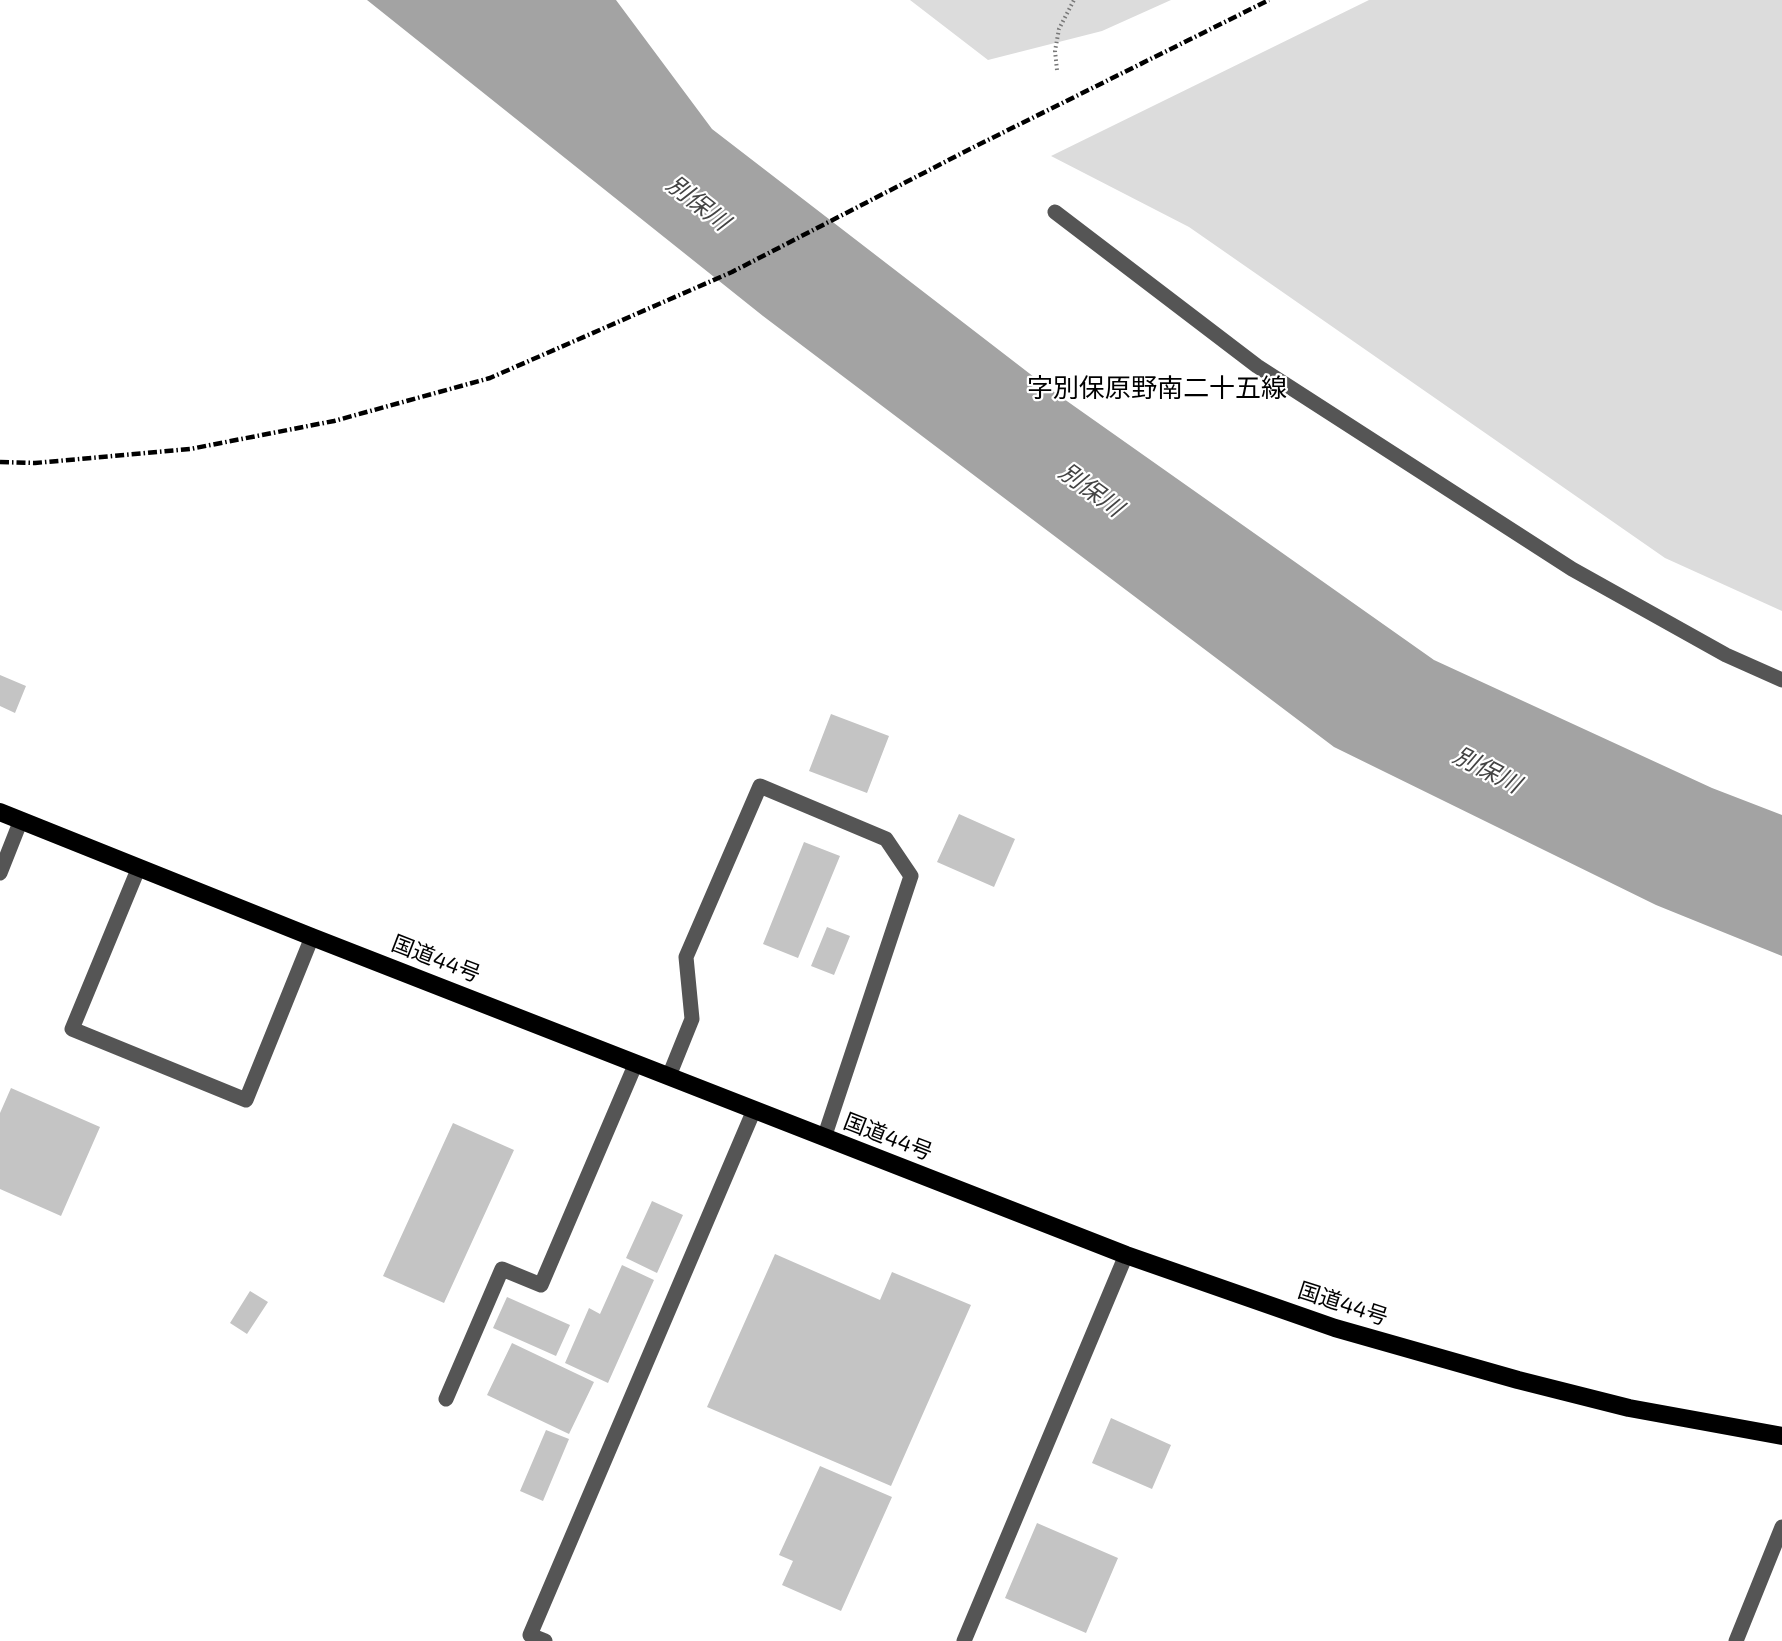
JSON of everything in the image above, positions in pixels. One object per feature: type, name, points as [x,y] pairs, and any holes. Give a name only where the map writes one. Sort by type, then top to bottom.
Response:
[{"type":"highway","name":"国道44号","points":[[0,812],[312,937],[1126,1255],[1335,1328],[1518,1380],[1629,1408],[1782,1436]]},
{"type":"street","points":[[1055,212],[1257,366],[1572,569],[1726,655],[1782,680]]},
{"type":"street","points":[[669,1076],[692,1019],[686,957],[760,786],[886,839],[911,876],[824,1138]]},
{"type":"street","points":[[0,873],[21,820]]},
{"type":"street","points":[[139,867],[72,1029],[246,1100],[312,937]]},
{"type":"street","points":[[446,1400],[502,1269],[541,1286],[636,1063]]},
{"type":"street","points":[[545,1641],[528,1638],[754,1110]]},
{"type":"street","points":[[964,1641],[1126,1255]]},
{"type":"street","points":[[1736,1641],[1782,1527]]},
{"type":"path","points":[[1057,70],[1054,51],[1059,29],[1074,0]]},
{"type":"shaded area","points":[[910,0],[1171,0],[1102,31],[988,60]]},
{"type":"shaded area","points":[[1369,0],[1782,0],[1782,611],[1665,558],[1189,227],[1051,156]]},
{"type":"water","name":"別保川","points":[[367,0],[616,0],[712,129],[1047,387],[1434,660],[1712,788],[1782,815],[1782,956],[1656,905],[1334,747],[763,316]]},
{"type":"building","points":[[0,675],[26,686],[15,713],[0,706]]},
{"type":"building","points":[[831,714],[889,736],[867,793],[809,771]]},
{"type":"building","points":[[959,814],[1015,839],[994,887],[937,862]]},
{"type":"building","points":[[804,842],[840,856],[798,958],[763,944]]},
{"type":"building","points":[[827,927],[850,936],[834,975],[811,966]]},
{"type":"building","points":[[11,1088],[100,1127],[61,1216],[0,1189],[0,1113]]},
{"type":"building","points":[[453,1123],[514,1150],[444,1303],[383,1276]]},
{"type":"building","points":[[652,1201],[683,1215],[657,1273],[626,1258]]},
{"type":"building","points":[[775,1254],[880,1300],[892,1272],[971,1305],[891,1486],[707,1407]]},
{"type":"building","points":[[622,1265],[654,1280],[608,1383],[565,1363],[589,1308],[600,1314]]},
{"type":"building","points":[[250,1291],[268,1302],[247,1334],[230,1323]]},
{"type":"building","points":[[507,1297],[570,1325],[556,1356],[493,1328]]},
{"type":"building","points":[[512,1343],[594,1382],[569,1434],[487,1395]]},
{"type":"building","points":[[1111,1418],[1171,1445],[1152,1489],[1092,1463]]},
{"type":"building","points":[[546,1430],[569,1439],[543,1501],[520,1491]]},
{"type":"building","points":[[820,1466],[892,1497],[841,1611],[782,1585],[793,1561],[779,1555]]},
{"type":"building","points":[[1037,1523],[1118,1558],[1086,1633],[1005,1598]]},
{"type":"railway","points":[[0,462],[35,463],[190,449],[334,421],[490,378],[732,272],[970,149],[1269,0]]},
{"type":"district","name":"字別保原野南二十五線","points":[[1157,388]]}]
